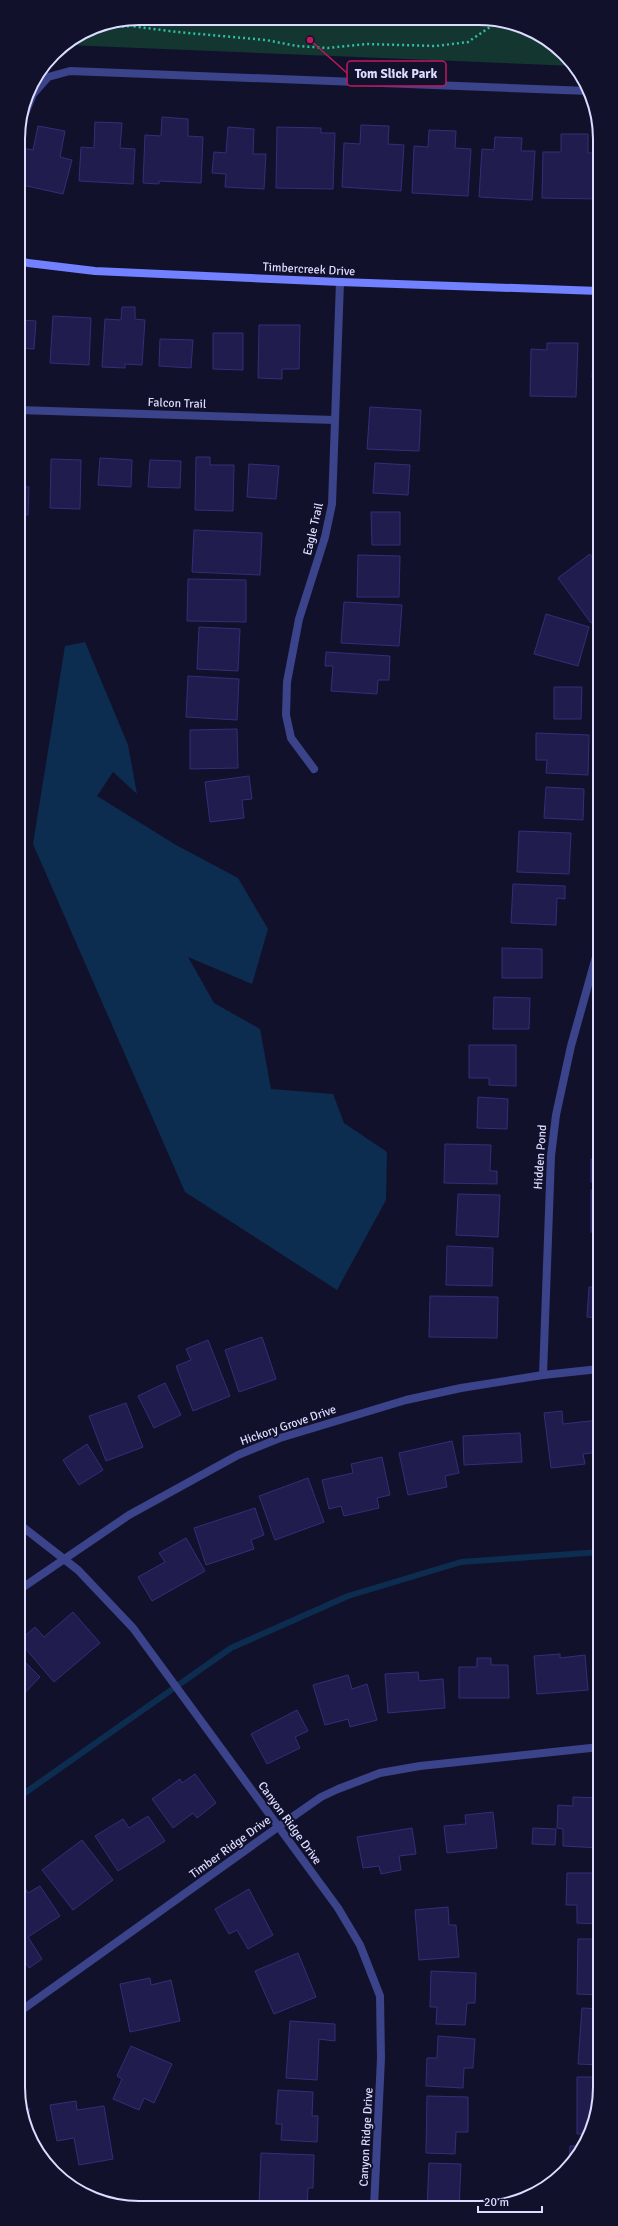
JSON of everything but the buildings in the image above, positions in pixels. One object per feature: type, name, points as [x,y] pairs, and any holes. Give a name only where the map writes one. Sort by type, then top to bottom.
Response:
[{"type":"street","points":[[36,91],[48,77],[70,71],[583,92]]},
{"type":"street","name":"Timbercreek Drive","points":[[25,262],[95,271],[340,282],[593,291]]},
{"type":"street","name":"Eagle Trail","points":[[314,769],[291,738],[286,715],[288,682],[299,619],[325,537],[332,504],[340,282]]},
{"type":"street","name":"Falcon Trail","points":[[25,410],[335,420]]},
{"type":"street","name":"Hidden Pond","points":[[543,1375],[551,1164],[556,1115],[571,1046],[593,967]]},
{"type":"street","name":"Hickory Grove Drive","points":[[25,1586],[64,1557],[129,1515],[238,1455],[280,1438],[406,1400],[461,1388],[543,1375],[593,1370]]},
{"type":"street","name":"Canyon Ridge Drive","points":[[25,1528],[64,1557],[133,1628],[338,1908],[360,1945],[380,1996],[381,2058],[374,2201]]},
{"type":"street","name":"Timber Ridge Drive","points":[[25,2008],[278,1827],[338,1788],[380,1773],[420,1766],[593,1748]]},
{"type":"path","points":[[119,27],[131,26],[177,32],[266,40],[297,46],[328,48],[366,44],[436,46],[468,42],[491,26]]},
{"type":"green space","points":[[131,25],[479,25],[502,27],[530,37],[549,48],[566,66],[73,45],[95,34],[109,29]]},
{"type":"water","points":[[85,642],[128,745],[137,794],[113,772],[97,796],[176,845],[238,878],[268,929],[252,984],[188,957],[214,1003],[260,1029],[271,1089],[333,1094],[344,1123],[387,1152],[386,1200],[337,1290],[185,1192],[33,844],[65,646]]},
{"type":"waterway","points":[[25,1793],[231,1648],[348,1596],[461,1562],[593,1553]]},
{"type":"place","name":"Tom Slick Park","points":[[310,40]]}]
